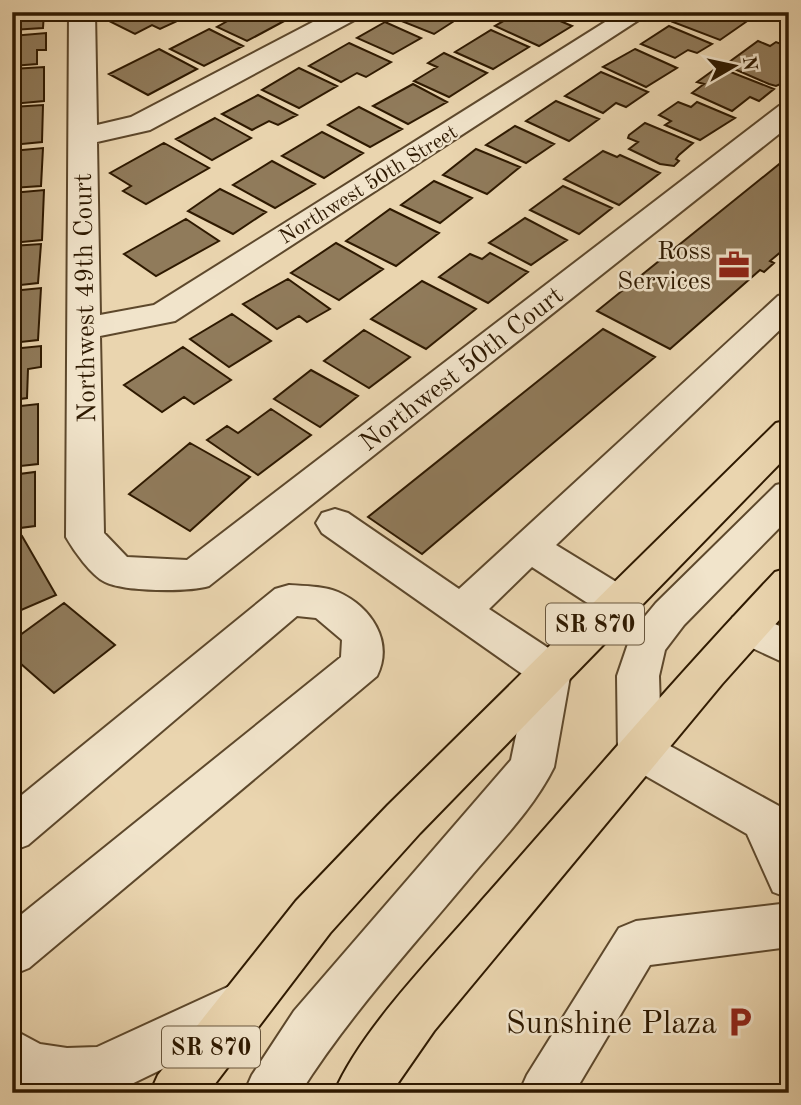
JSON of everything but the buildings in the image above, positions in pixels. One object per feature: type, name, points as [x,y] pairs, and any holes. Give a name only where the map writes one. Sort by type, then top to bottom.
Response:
[{"type":"highway","name":"SR 870","points":[[176,1093],[313,917],[404,818],[789,432]]},
{"type":"highway","points":[[360,1093],[415,1014],[640,751],[789,583]]},
{"type":"street","name":"Northwest 49th Court","points":[[82,12],[86,328],[85,537],[117,571]]},
{"type":"street","points":[[83,135],[141,124],[351,12]]},
{"type":"street","name":"Northwest 50th Street","points":[[86,328],[163,314],[639,12]]},
{"type":"street","name":"Northwest 50th Court","points":[[117,571],[195,575],[783,123]]},
{"type":"street","points":[[461,611],[789,303]]},
{"type":"street","points":[[789,495],[670,614],[646,644],[638,676],[640,751],[764,820],[789,877]]},
{"type":"street","points":[[270,1093],[312,1029],[495,815],[532,767],[550,671],[335,523]]},
{"type":"street","points":[[530,547],[617,602]]},
{"type":"street","points":[[12,831],[289,600],[326,604],[362,634],[362,664],[12,952]]},
{"type":"street","points":[[747,628],[789,649]]},
{"type":"street","points":[[545,1093],[636,944],[789,925]]},
{"type":"street","points":[[12,1054],[29,1068],[67,1074],[99,1073],[247,1002]]},
{"type":"place","name":"Ross Services","points":[[734,265]]},
{"type":"place","name":"Sunshine Plaza","points":[[740,1022]]}]
